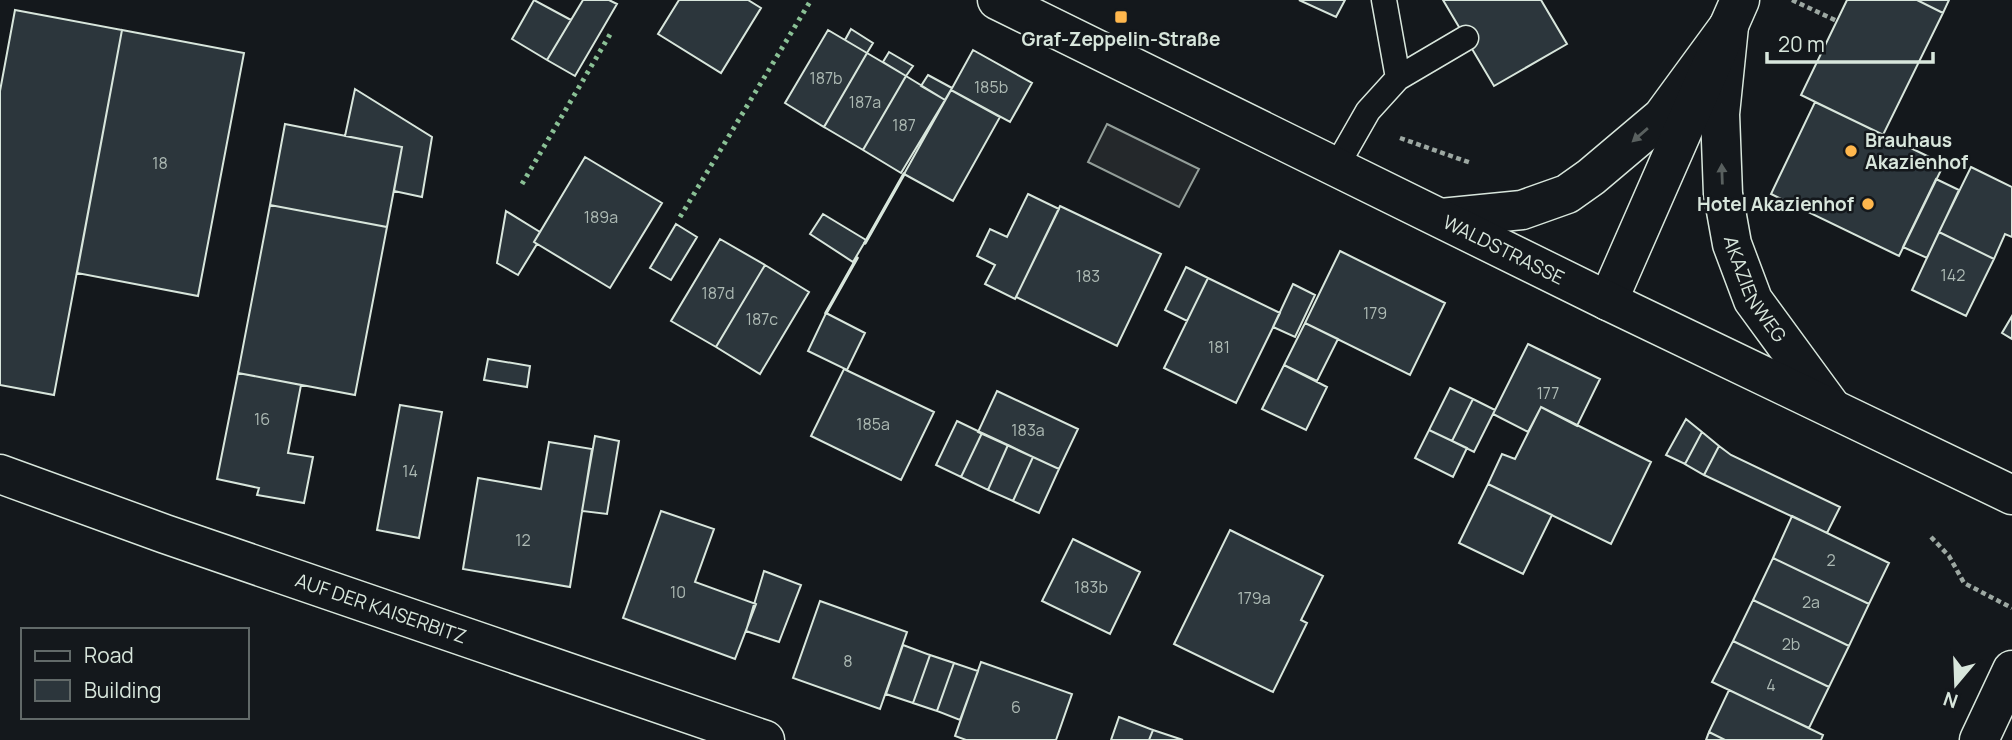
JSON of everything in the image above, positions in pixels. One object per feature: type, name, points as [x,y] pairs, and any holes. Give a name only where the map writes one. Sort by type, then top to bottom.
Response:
[{"type":"street","name":"WALDSTRASSE","points":[[998,0],[1608,301],[2012,495]]},
{"type":"street","points":[[1441,218],[1522,210],[1567,194],[1662,117],[1735,13]]},
{"type":"street","points":[[1608,301],[1735,13]]},
{"type":"street","name":"AKAZIENWEG","points":[[1735,13],[1720,114],[1723,194],[1731,244],[1753,300],[1832,408]]},
{"type":"street","name":"AUF DER KAISERBITZ","points":[[0,474],[765,740]]},
{"type":"street","points":[[1979,740],[2012,670]]},
{"type":"lane","points":[[1384,0],[1398,78]]},
{"type":"lane","points":[[1336,167],[1362,120],[1398,78],[1466,38]]},
{"type":"path","points":[[1792,0],[1837,21]]},
{"type":"path","points":[[1362,120],[1468,163],[1481,162]]},
{"type":"path","points":[[1931,537],[1949,556],[1964,583],[2012,608]]},
{"type":"shaded area","points":[[1107,124],[1199,169],[1179,207],[1088,162]]},
{"type":"building","points":[[534,0],[571,20],[547,60],[512,39]]},
{"type":"building","points":[[583,0],[609,0],[617,4],[575,76],[547,60]]},
{"type":"building","points":[[679,0],[748,0],[761,8],[721,73],[658,34]]},
{"type":"building","points":[[1299,0],[1345,0],[1336,17]]},
{"type":"building","points":[[1443,0],[1541,0],[1567,44],[1494,86]]},
{"type":"building","points":[[1847,0],[1917,0],[1943,13],[1883,135],[1801,95]]},
{"type":"building","points":[[1917,0],[1949,0],[1943,13]]},
{"type":"building","points":[[15,10],[122,30],[54,395],[0,385],[0,91]]},
{"type":"building","points":[[851,29],[873,43],[867,53],[845,40]]},
{"type":"building","points":[[122,30],[244,53],[198,296],[77,273]]},
{"type":"building","points":[[828,30],[867,53],[824,127],[785,103]]},
{"type":"building","points":[[973,50],[1032,83],[1010,122],[951,90]]},
{"type":"building","points":[[889,52],[913,66],[906,76],[883,62]]},
{"type":"building","points":[[867,53],[906,76],[863,150],[824,127]]},
{"type":"building","points":[[928,75],[952,88],[945,100],[921,86]]},
{"type":"building","points":[[906,76],[945,100],[901,173],[863,150]]},
{"type":"building","points":[[355,89],[432,137],[422,197],[394,191],[402,147],[345,136]]},
{"type":"building","points":[[951,90],[1000,117],[953,201],[904,174]]},
{"type":"building","points":[[1815,102],[1944,164],[1899,256],[1771,194]]},
{"type":"building","points":[[285,124],[402,147],[387,227],[270,205]]},
{"type":"building","points":[[585,157],[662,203],[610,288],[534,242]]},
{"type":"building","points":[[1971,167],[2012,187],[2012,237],[2005,234],[1994,259],[1939,232]]},
{"type":"building","points":[[1936,179],[1959,190],[1927,258],[1903,247]]},
{"type":"building","points":[[1028,194],[1059,209],[1015,299],[985,284],[995,265],[977,256],[990,229],[1007,237]]},
{"type":"building","points":[[270,205],[387,227],[355,395],[238,373]]},
{"type":"building","points":[[1060,206],[1161,254],[1117,346],[1016,297]]},
{"type":"building","points":[[506,211],[540,232],[534,242],[537,244],[518,275],[497,263]]},
{"type":"building","points":[[823,214],[866,240],[853,262],[810,234]]},
{"type":"building","points":[[676,224],[697,237],[671,280],[650,268]]},
{"type":"building","points":[[1939,232],[1994,259],[1966,316],[1912,290]]},
{"type":"building","points":[[720,239],[765,265],[716,347],[671,321]]},
{"type":"building","points":[[1340,251],[1445,303],[1410,375],[1305,323]]},
{"type":"building","points":[[765,265],[809,292],[760,374],[716,347]]},
{"type":"building","points":[[1186,267],[1208,278],[1187,321],[1165,310]]},
{"type":"building","points":[[1208,278],[1280,313],[1236,403],[1164,368]]},
{"type":"building","points":[[1293,284],[1315,295],[1295,337],[1273,327]]},
{"type":"building","points":[[826,313],[865,333],[847,370],[808,351]]},
{"type":"building","points":[[2012,316],[2012,339],[2002,333]]},
{"type":"building","points":[[1305,323],[1338,339],[1317,381],[1284,365]]},
{"type":"building","points":[[1528,344],[1600,379],[1577,426],[1541,407],[1528,432],[1493,414]]},
{"type":"building","points":[[488,359],[530,366],[527,387],[484,380]]},
{"type":"building","points":[[1284,365],[1327,387],[1306,430],[1262,409]]},
{"type":"building","points":[[844,369],[934,412],[901,480],[811,436]]},
{"type":"building","points":[[238,373],[301,385],[288,453],[313,457],[304,503],[257,495],[259,488],[217,479]]},
{"type":"building","points":[[1450,388],[1473,399],[1452,441],[1429,430]]},
{"type":"building","points":[[997,391],[1078,429],[1059,469],[978,432]]},
{"type":"building","points":[[1473,399],[1495,410],[1474,452],[1452,441]]},
{"type":"building","points":[[400,405],[442,412],[419,538],[377,530]]},
{"type":"building","points":[[1541,407],[1651,462],[1611,544],[1488,484],[1502,454],[1515,459]]},
{"type":"building","points":[[1686,419],[1702,432],[1685,464],[1666,455]]},
{"type":"building","points":[[957,421],[982,433],[961,477],[936,465]]},
{"type":"building","points":[[1429,430],[1467,448],[1453,477],[1415,458]]},
{"type":"building","points":[[1702,432],[1719,446],[1704,475],[1685,464]]},
{"type":"building","points":[[982,433],[1008,445],[988,490],[961,477]]},
{"type":"building","points":[[595,436],[619,441],[607,514],[582,511]]},
{"type":"building","points":[[549,442],[592,449],[570,587],[463,569],[478,478],[541,489]]},
{"type":"building","points":[[1008,445],[1033,457],[1013,501],[988,490]]},
{"type":"building","points":[[1719,446],[1731,455],[1840,507],[1827,533],[1704,475]]},
{"type":"building","points":[[1033,457],[1059,469],[1039,513],[1013,501]]},
{"type":"building","points":[[1488,484],[1552,515],[1523,574],[1459,543]]},
{"type":"building","points":[[661,511],[714,529],[695,582],[756,604],[735,659],[623,618]]},
{"type":"building","points":[[1792,516],[1889,563],[1869,604],[1773,558]]},
{"type":"building","points":[[1230,530],[1323,576],[1301,620],[1307,623],[1273,692],[1174,644]]},
{"type":"building","points":[[1073,539],[1140,572],[1110,634],[1042,601]]},
{"type":"building","points":[[1773,558],[1869,604],[1849,646],[1753,600]]},
{"type":"building","points":[[764,571],[801,585],[779,642],[746,631]]},
{"type":"building","points":[[1753,600],[1849,646],[1829,687],[1733,641]]},
{"type":"building","points":[[820,601],[907,632],[880,709],[793,678]]},
{"type":"building","points":[[1733,641],[1829,687],[1809,728],[1712,682]]},
{"type":"building","points":[[903,645],[930,655],[913,703],[886,694]]},
{"type":"building","points":[[930,655],[954,663],[937,711],[913,703]]},
{"type":"building","points":[[981,662],[1072,694],[1056,740],[966,740],[955,736]]},
{"type":"building","points":[[954,663],[978,671],[960,720],[937,711]]},
{"type":"building","points":[[1729,690],[1823,735],[1821,740],[1725,740],[1709,732]]},
{"type":"building","points":[[1119,717],[1153,730],[1149,740],[1111,740]]},
{"type":"building","points":[[1153,730],[1183,740],[1149,740]]},
{"type":"building","points":[[1709,732],[1725,740],[1706,740]]},
{"type":"hedge","points":[[680,217],[811,0]]},
{"type":"hedge","points":[[522,184],[612,31]]},
{"type":"wall","points":[[865,243],[904,174]]},
{"type":"wall","points":[[826,313],[857,258]]},
{"type":"place","name":"Graf-Zeppelin-Straße","points":[[1121,17]]},
{"type":"place","name":"Brauhaus Akazienhof","points":[[1851,151]]},
{"type":"place","name":"Hotel Akazienhof","points":[[1868,204]]}]
